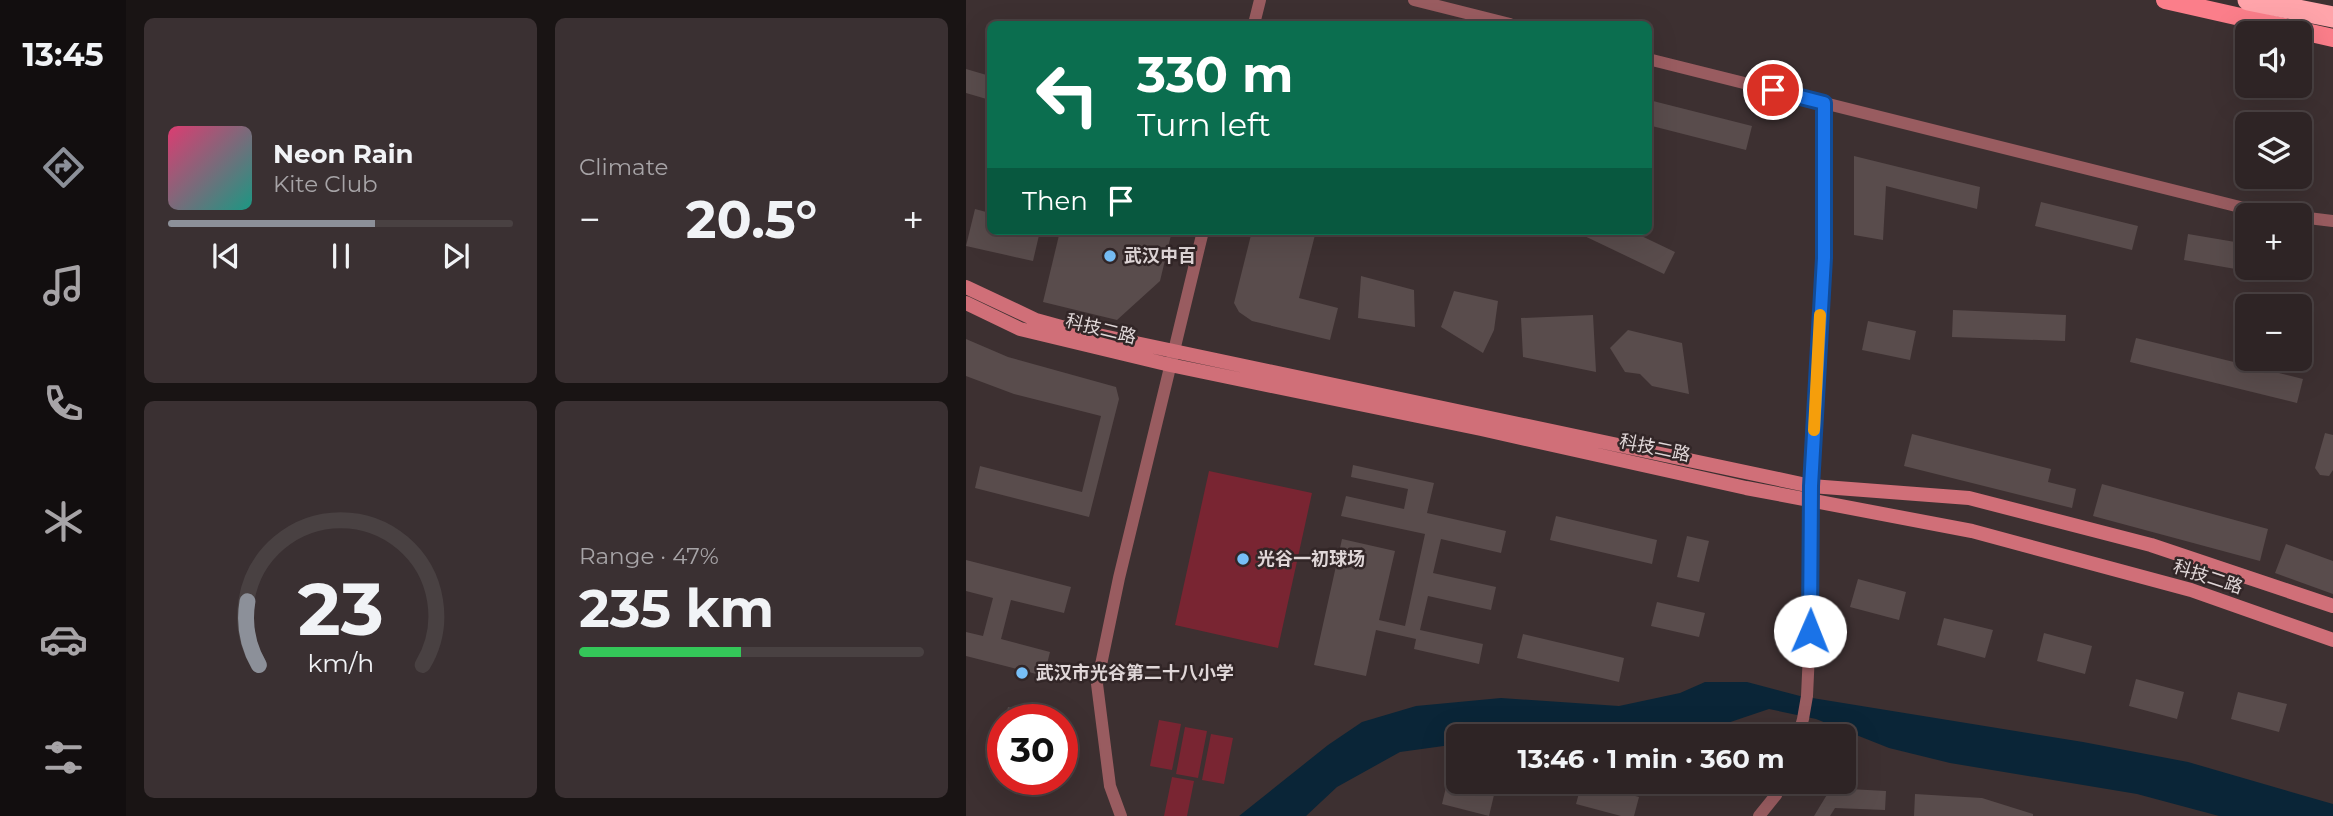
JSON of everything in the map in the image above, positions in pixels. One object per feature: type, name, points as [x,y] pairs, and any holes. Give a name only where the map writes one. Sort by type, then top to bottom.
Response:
[{"type":"highway","points":[[2248,0],[2333,17]]},
{"type":"main road","points":[[2165,0],[2333,38]]},
{"type":"street","points":[[1255,21],[1260,0]]},
{"type":"street","points":[[1414,0],[1498,21]]},
{"type":"street","points":[[1652,60],[2235,204]]},
{"type":"street","points":[[1802,724],[1807,696],[1811,493],[1824,258],[1824,103]]},
{"type":"street","points":[[2312,218],[2333,221]]},
{"type":"street","points":[[1121,816],[1110,786],[1097,684],[1202,235]]},
{"type":"street","name":"科技二路","points":[[966,287],[1036,320],[1065,328],[1503,422],[1972,531],[2178,586],[2333,640]]},
{"type":"street","name":"科技二路","points":[[966,303],[1020,329],[1170,365],[1811,493],[1969,498],[2151,545],[2333,606]]},
{"type":"street","points":[[1759,816],[1776,794]]},
{"type":"shaded area","name":"光谷一初球场","points":[[1209,471],[1312,493],[1278,648],[1175,625]]},
{"type":"shaded area","points":[[1159,720],[1181,724],[1172,770],[1150,766]]},
{"type":"shaded area","points":[[1185,727],[1207,731],[1198,778],[1176,774]]},
{"type":"shaded area","points":[[1211,734],[1233,738],[1224,784],[1202,780]]},
{"type":"shaded area","points":[[1172,777],[1194,781],[1187,816],[1164,816]]},
{"type":"water","points":[[1705,682],[1747,682],[1800,696],[2083,742],[2188,762],[2333,804],[2333,816],[2219,816],[2137,794],[1950,763],[1889,748],[1856,735],[1856,724],[1829,724],[1769,709],[1725,724],[1446,724],[1446,746],[1400,752],[1337,787],[1306,816],[1239,816],[1328,745],[1362,722],[1416,706],[1501,698],[1619,706],[1680,693]]},
{"type":"building","points":[[966,69],[987,75],[987,99],[966,93]]},
{"type":"building","points":[[1653,101],[1752,126],[1746,150],[1652,126]]},
{"type":"building","points":[[1854,156],[1980,187],[1977,209],[1886,186],[1883,240],[1854,235]]},
{"type":"building","points":[[2041,202],[2138,226],[2132,250],[2035,226]]},
{"type":"building","points":[[975,209],[987,212],[987,235],[1039,235],[1033,261],[966,246]]},
{"type":"building","points":[[2188,234],[2235,242],[2235,269],[2184,260]]},
{"type":"building","name":"武汉中百","points":[[1059,235],[1171,235],[1160,281],[1117,320],[1043,302]]},
{"type":"building","points":[[1251,235],[1315,235],[1299,298],[1338,308],[1330,340],[1252,321],[1239,312],[1234,303]]},
{"type":"building","points":[[1582,235],[1639,235],[1675,252],[1664,274]]},
{"type":"building","points":[[1361,276],[1414,290],[1415,327],[1358,318]]},
{"type":"building","points":[[1454,291],[1498,301],[1494,330],[1483,353],[1441,327]]},
{"type":"building","points":[[1953,310],[2066,315],[2065,341],[1952,337]]},
{"type":"building","points":[[1593,315],[1596,372],[1523,357],[1521,318]]},
{"type":"building","points":[[1868,321],[1916,331],[1910,360],[1862,350]]},
{"type":"building","points":[[1628,330],[1682,343],[1689,394],[1652,386],[1640,374],[1625,372],[1610,348]]},
{"type":"building","points":[[2136,338],[2235,362],[2235,371],[2270,371],[2303,379],[2297,403],[2130,362]]},
{"type":"building","points":[[966,339],[1008,357],[1116,387],[1119,399],[1089,517],[975,488],[980,466],[1082,492],[1101,416],[1014,394],[966,376]]},
{"type":"building","points":[[2325,433],[2333,435],[2333,470],[2329,476],[2320,475],[2315,468]]},
{"type":"building","points":[[1912,434],[2051,469],[2048,482],[2076,489],[2072,508],[1904,466]]},
{"type":"building","points":[[1353,465],[1434,483],[1427,513],[1506,531],[1501,553],[1441,539],[1433,573],[1496,587],[1491,610],[1428,596],[1420,630],[1483,644],[1479,664],[1414,649],[1416,639],[1376,630],[1366,676],[1314,665],[1342,539],[1395,551],[1379,620],[1405,626],[1425,534],[1341,516],[1346,496],[1404,509],[1408,489],[1351,477]]},
{"type":"building","points":[[2102,484],[2268,529],[2260,561],[2093,516]]},
{"type":"building","points":[[1556,516],[1657,540],[1652,564],[1550,540]]},
{"type":"building","points":[[1687,536],[1709,541],[1699,582],[1677,577]]},
{"type":"building","points":[[2286,544],[2333,561],[2333,594],[2275,573]]},
{"type":"building","points":[[966,560],[1071,587],[1064,613],[1011,600],[1001,639],[1050,652],[1044,676],[966,656],[966,632],[983,636],[993,598],[966,591]]},
{"type":"building","points":[[1858,579],[1906,592],[1899,620],[1850,607]]},
{"type":"building","points":[[1657,602],[1705,613],[1699,637],[1651,626]]},
{"type":"building","points":[[1944,618],[1993,630],[1985,658],[1937,645]]},
{"type":"building","points":[[2044,633],[2092,646],[2085,674],[2037,661]]},
{"type":"building","points":[[1523,634],[1624,658],[1619,682],[1517,658]]},
{"type":"building","points":[[2136,679],[2184,692],[2177,719],[2129,706]]},
{"type":"building","points":[[2238,692],[2287,704],[2279,732],[2231,719]]},
{"type":"building","points":[[1446,787],[1446,794],[1494,795],[1489,816],[1442,804]]},
{"type":"building","points":[[1856,789],[1886,791],[1885,810],[1835,808],[1830,816],[1814,816],[1827,794],[1856,794]]},
{"type":"building","points":[[1579,794],[1628,794],[1639,797],[1634,816],[1621,816],[1576,804]]},
{"type":"building","points":[[1915,794],[1982,798],[2033,816],[1914,816]]},
{"type":"slow traffic","points":[[1814,430],[1820,315]]},
{"type":"place","name":"武汉中百","points":[[1110,256]]},
{"type":"place","name":"光谷一初球场","points":[[1243,559]]},
{"type":"place","name":"武汉市光谷第二十八小学","points":[[1022,673]]},
{"type":"route","points":[[1773,90],[1824,103],[1824,258],[1811,486],[1810,631]]}]
